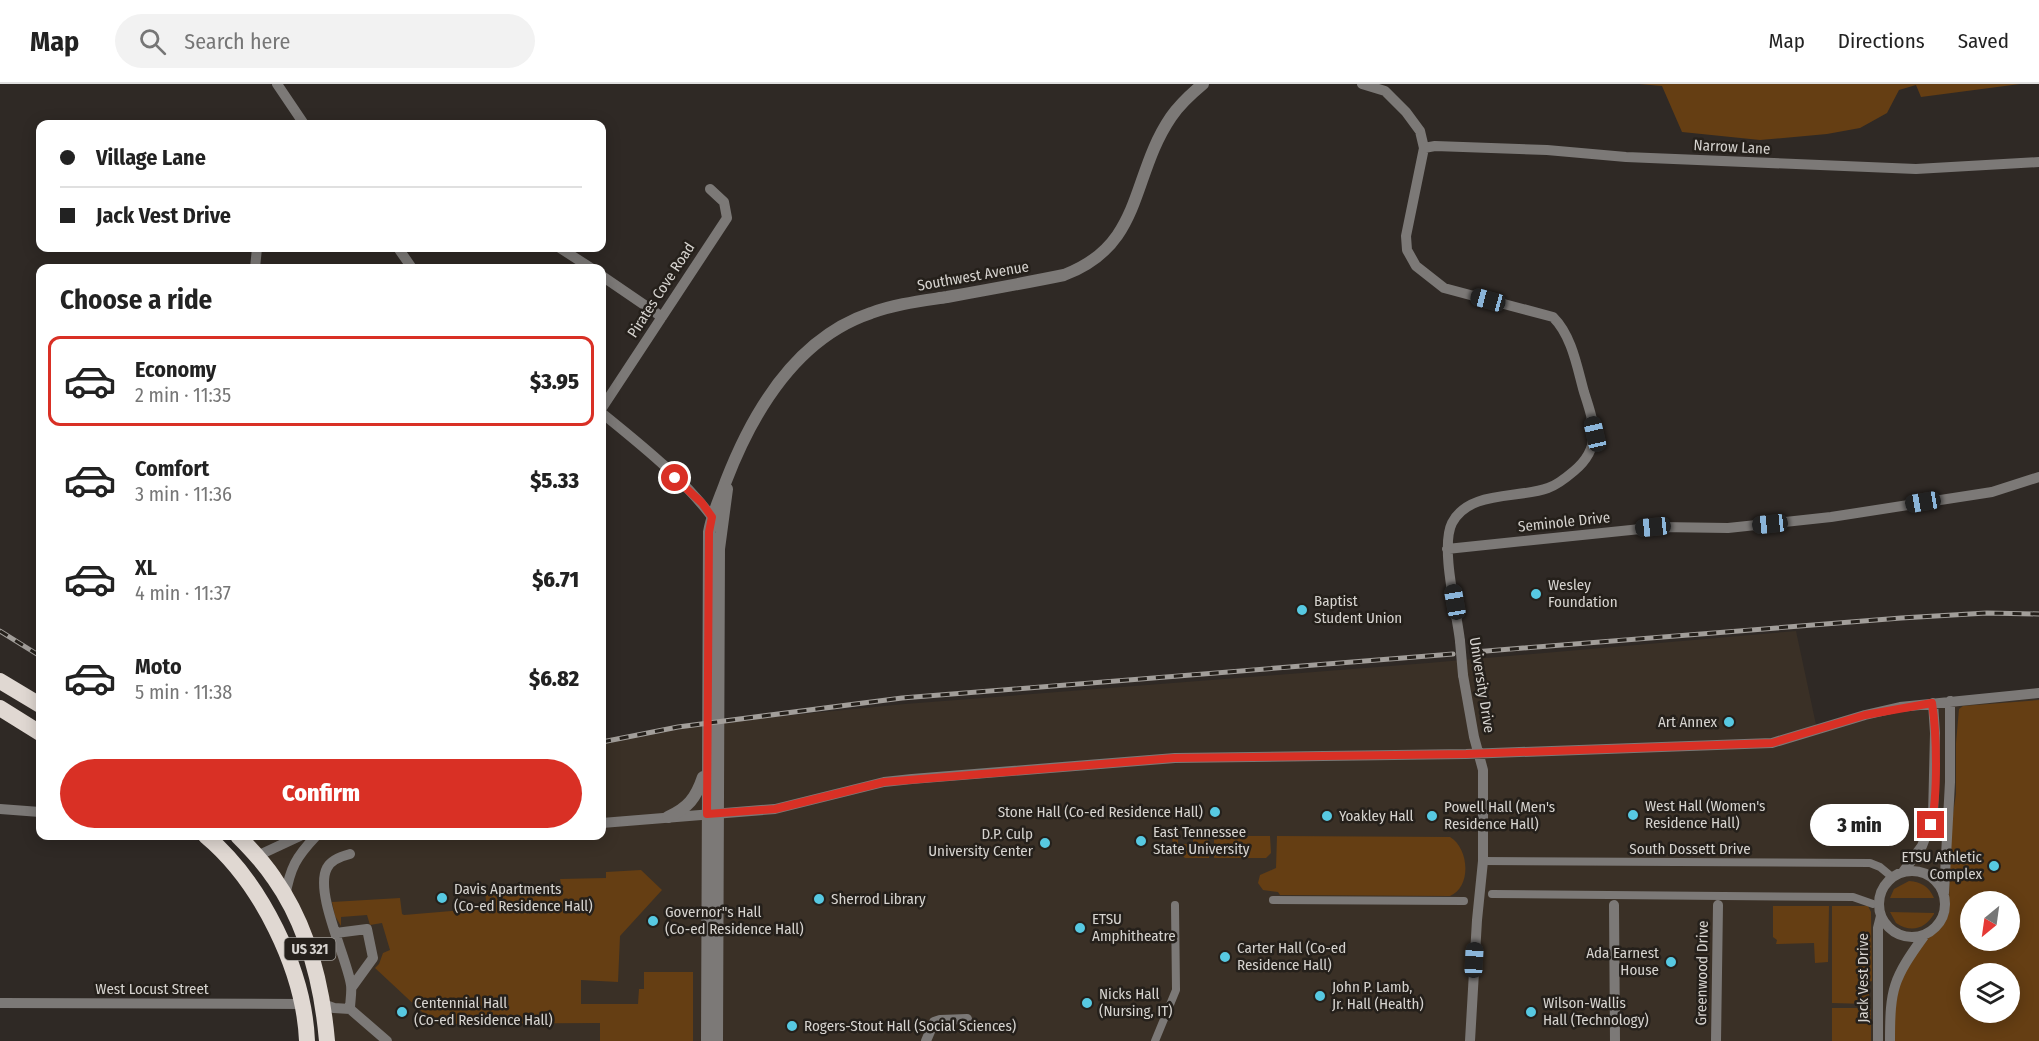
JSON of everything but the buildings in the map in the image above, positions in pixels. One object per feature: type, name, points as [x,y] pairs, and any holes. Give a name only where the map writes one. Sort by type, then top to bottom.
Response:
[{"type":"highway","points":[[0,681],[36,703]]},
{"type":"highway","points":[[23,723],[36,707]]},
{"type":"highway","points":[[0,708],[36,731]]},
{"type":"highway","name":"US 321","points":[[210,840],[239,871],[288,952],[303,1005],[307,1041]]},
{"type":"highway","name":"US 321","points":[[242,840],[275,879],[309,948],[317,973],[327,1041]]},
{"type":"highway","points":[[239,871],[257,856]]},
{"type":"highway","points":[[303,1005],[323,1004]]},
{"type":"street","points":[[277,84],[301,120]]},
{"type":"street","name":"Southwest Avenue","points":[[713,814],[706,767],[709,532],[726,505],[727,479],[741,443],[758,411],[775,386],[803,356],[838,328],[854,319],[889,307],[1064,274],[1097,258],[1114,242],[1126,221],[1154,148],[1171,117],[1203,84]]},
{"type":"street","points":[[1362,84],[1385,91],[1406,112],[1420,131],[1424,148],[1406,236],[1407,250],[1416,266],[1444,288],[1553,317],[1563,327],[1574,357],[1589,405],[1595,434],[1592,449],[1586,458],[1567,477],[1548,488],[1479,502],[1466,508],[1452,523],[1447,549]]},
{"type":"street","name":"Narrow Lane","points":[[1424,148],[1446,146],[1547,150],[1626,157],[1916,169],[2039,162]]},
{"type":"street","name":"Pirates Cove Road","points":[[606,402],[727,218],[724,202],[710,189]]},
{"type":"street","points":[[566,252],[585,264]]},
{"type":"street","points":[[606,279],[662,317]]},
{"type":"street","points":[[606,416],[639,444],[717,518]]},
{"type":"street","name":"Seminole Drive","points":[[1447,549],[1660,526],[1728,528],[1831,517],[1992,492],[2039,477]]},
{"type":"street","name":"Southwest Avenue","points":[[713,814],[719,560],[717,518]]},
{"type":"street","name":"University Drive","points":[[1447,549],[1463,675],[1474,737],[1483,770],[1483,861],[1470,1041]]},
{"type":"street","points":[[606,823],[775,809],[884,782],[1174,758],[1479,753],[1772,743],[1865,715],[1932,703],[2039,693]]},
{"type":"street","points":[[1944,893],[1928,875],[1920,872],[1904,872],[1892,877],[1881,892],[1879,904],[1885,925],[1901,936],[1911,938],[1924,936],[1939,924],[1944,915],[1950,782],[1950,701]]},
{"type":"street","points":[[1904,872],[1922,846],[1933,817],[1935,733],[1932,703]]},
{"type":"street","points":[[668,817],[682,811],[690,804],[700,788],[706,767]]},
{"type":"street","points":[[0,809],[36,812]]},
{"type":"street","points":[[707,1041],[713,814]]},
{"type":"street","points":[[713,814],[717,1041]]},
{"type":"street","points":[[257,856],[291,840]]},
{"type":"street","points":[[285,897],[291,869],[300,853],[312,840]]},
{"type":"street","points":[[350,854],[328,866],[324,878],[327,906],[351,987],[350,1008]]},
{"type":"street","name":"South Dossett Drive","points":[[1483,861],[1870,863],[1880,867],[1892,877]]},
{"type":"street","points":[[1492,894],[1853,897],[1873,904]]},
{"type":"street","points":[[1273,900],[1464,901]]},
{"type":"street","points":[[1155,1041],[1176,990],[1175,905]]},
{"type":"street","points":[[1614,905],[1615,1041]]},
{"type":"street","name":"Greenwood Drive","points":[[1716,1041],[1718,905]]},
{"type":"street","name":"Jack Vest Drive","points":[[1878,1041],[1878,928],[1881,916]]},
{"type":"street","points":[[336,933],[367,929],[373,958],[351,987]]},
{"type":"street","name":"Jack Vest Drive","points":[[1890,1041],[1890,1006],[1894,984],[1905,962],[1924,936]]},
{"type":"street","name":"West Locust Street","points":[[0,1003],[303,1005]]},
{"type":"street","points":[[323,1004],[334,1008],[350,1008],[387,1041]]},
{"type":"street","points":[[926,1041],[934,1022],[967,1019]]},
{"type":"shaded area","points":[[1639,84],[2020,84],[1921,97],[1916,85],[1899,90],[1887,113],[1860,128],[1827,134],[1760,140],[1682,132],[1662,86]]},
{"type":"shaded area","name":"East Tennessee State University","points":[[1796,631],[1818,734],[1900,707],[1945,701],[2039,699],[2039,1041],[334,1041],[334,1026],[323,973],[285,897],[241,840],[606,840],[606,738],[690,725],[905,704],[1428,663]]},
{"type":"shaded area","name":"ETSU Athletic Complex","points":[[2039,700],[2039,1041],[1893,1041],[1898,990],[1907,965],[1922,944],[1941,927],[1949,912],[1950,834],[1956,794],[1959,709],[1963,706]]},
{"type":"shaded area","points":[[1172,836],[1178,836],[1178,844],[1193,844],[1193,836],[1208,836],[1209,858],[1185,858],[1177,855],[1178,849],[1173,845]]},
{"type":"shaded area","points":[[1214,836],[1270,836],[1271,853],[1266,858],[1214,858]]},
{"type":"shaded area","points":[[1277,836],[1450,837],[1461,850],[1465,876],[1462,885],[1450,896],[1280,895],[1278,892],[1263,890],[1258,883],[1260,875],[1276,868]]},
{"type":"shaded area","points":[[641,870],[662,890],[620,936],[618,982],[581,980],[581,1004],[638,1004],[639,989],[644,989],[644,972],[693,972],[693,1041],[600,1041],[600,1023],[435,1024],[375,968],[383,953],[390,950],[382,923],[370,925],[367,915],[341,917],[341,926],[335,916],[332,902],[400,898],[404,915],[487,908],[485,892],[561,884],[560,879],[606,878],[606,872]]},
{"type":"shaded area","points":[[1909,881],[1925,886],[1934,898],[1890,898],[1894,889]]},
{"type":"shaded area","points":[[1773,906],[1829,906],[1828,962],[1815,963],[1814,943],[1776,944],[1777,940],[1773,937]]},
{"type":"shaded area","points":[[1832,906],[1868,906],[1871,912],[1872,981],[1869,982],[1869,1004],[1832,1003]]},
{"type":"shaded area","points":[[1890,912],[1934,914],[1922,926],[1912,929],[1896,923]]},
{"type":"shaded area","points":[[1832,1008],[1868,1008],[1871,1010],[1871,1041],[1832,1041]]},
{"type":"railway","points":[[1474,652],[1901,618],[1987,613],[2039,614]]},
{"type":"railway","points":[[0,631],[36,654]]},
{"type":"railway","points":[[606,741],[678,727],[902,698],[1453,654]]},
{"type":"place","name":"Wesley Foundation","points":[[1536,594]]},
{"type":"place","name":"Baptist Student Union","points":[[1302,610]]},
{"type":"place","name":"Art Annex","points":[[1729,722]]},
{"type":"place","name":"Stone Hall (Co-ed Residence Hall)","points":[[1215,812]]},
{"type":"place","name":"West Hall (Women's Residence Hall)","points":[[1633,815]]},
{"type":"place","name":"Yoakley Hall","points":[[1327,816]]},
{"type":"place","name":"Powell Hall (Men's Residence Hall)","points":[[1432,816]]},
{"type":"place","name":"East Tennessee State University","points":[[1141,841]]},
{"type":"place","name":"D.P. Culp University Center","points":[[1045,843]]},
{"type":"place","name":"ETSU Athletic Complex","points":[[1994,866]]},
{"type":"place","name":"Davis Apartments (Co-ed Residence Hall)","points":[[442,898]]},
{"type":"place","name":"Sherrod Library","points":[[819,899]]},
{"type":"place","name":"Governor\"s Hall (Co-ed Residence Hall)","points":[[653,921]]},
{"type":"place","name":"ETSU Amphitheatre","points":[[1080,928]]},
{"type":"place","name":"Carter Hall (Co-ed Residence Hall)","points":[[1225,957]]},
{"type":"place","name":"Ada Earnest House","points":[[1671,962]]},
{"type":"place","name":"John P. Lamb, Jr. Hall (Health)","points":[[1320,996]]},
{"type":"place","name":"Nicks Hall (Nursing, IT)","points":[[1087,1003]]},
{"type":"place","name":"Centennial Hall (Co-ed Residence Hall)","points":[[402,1012]]},
{"type":"place","name":"Wilson-Wallis Hall (Technology)","points":[[1531,1012]]},
{"type":"place","name":"Rogers-Stout Hall (Social Sciences)","points":[[792,1026]]},
{"type":"route","points":[[675,478],[702,503],[712,517],[709,532],[707,814],[775,809],[884,782],[1174,758],[1466,754],[1772,743],[1865,715],[1932,703],[1935,733],[1935,782],[1931,825]]}]
